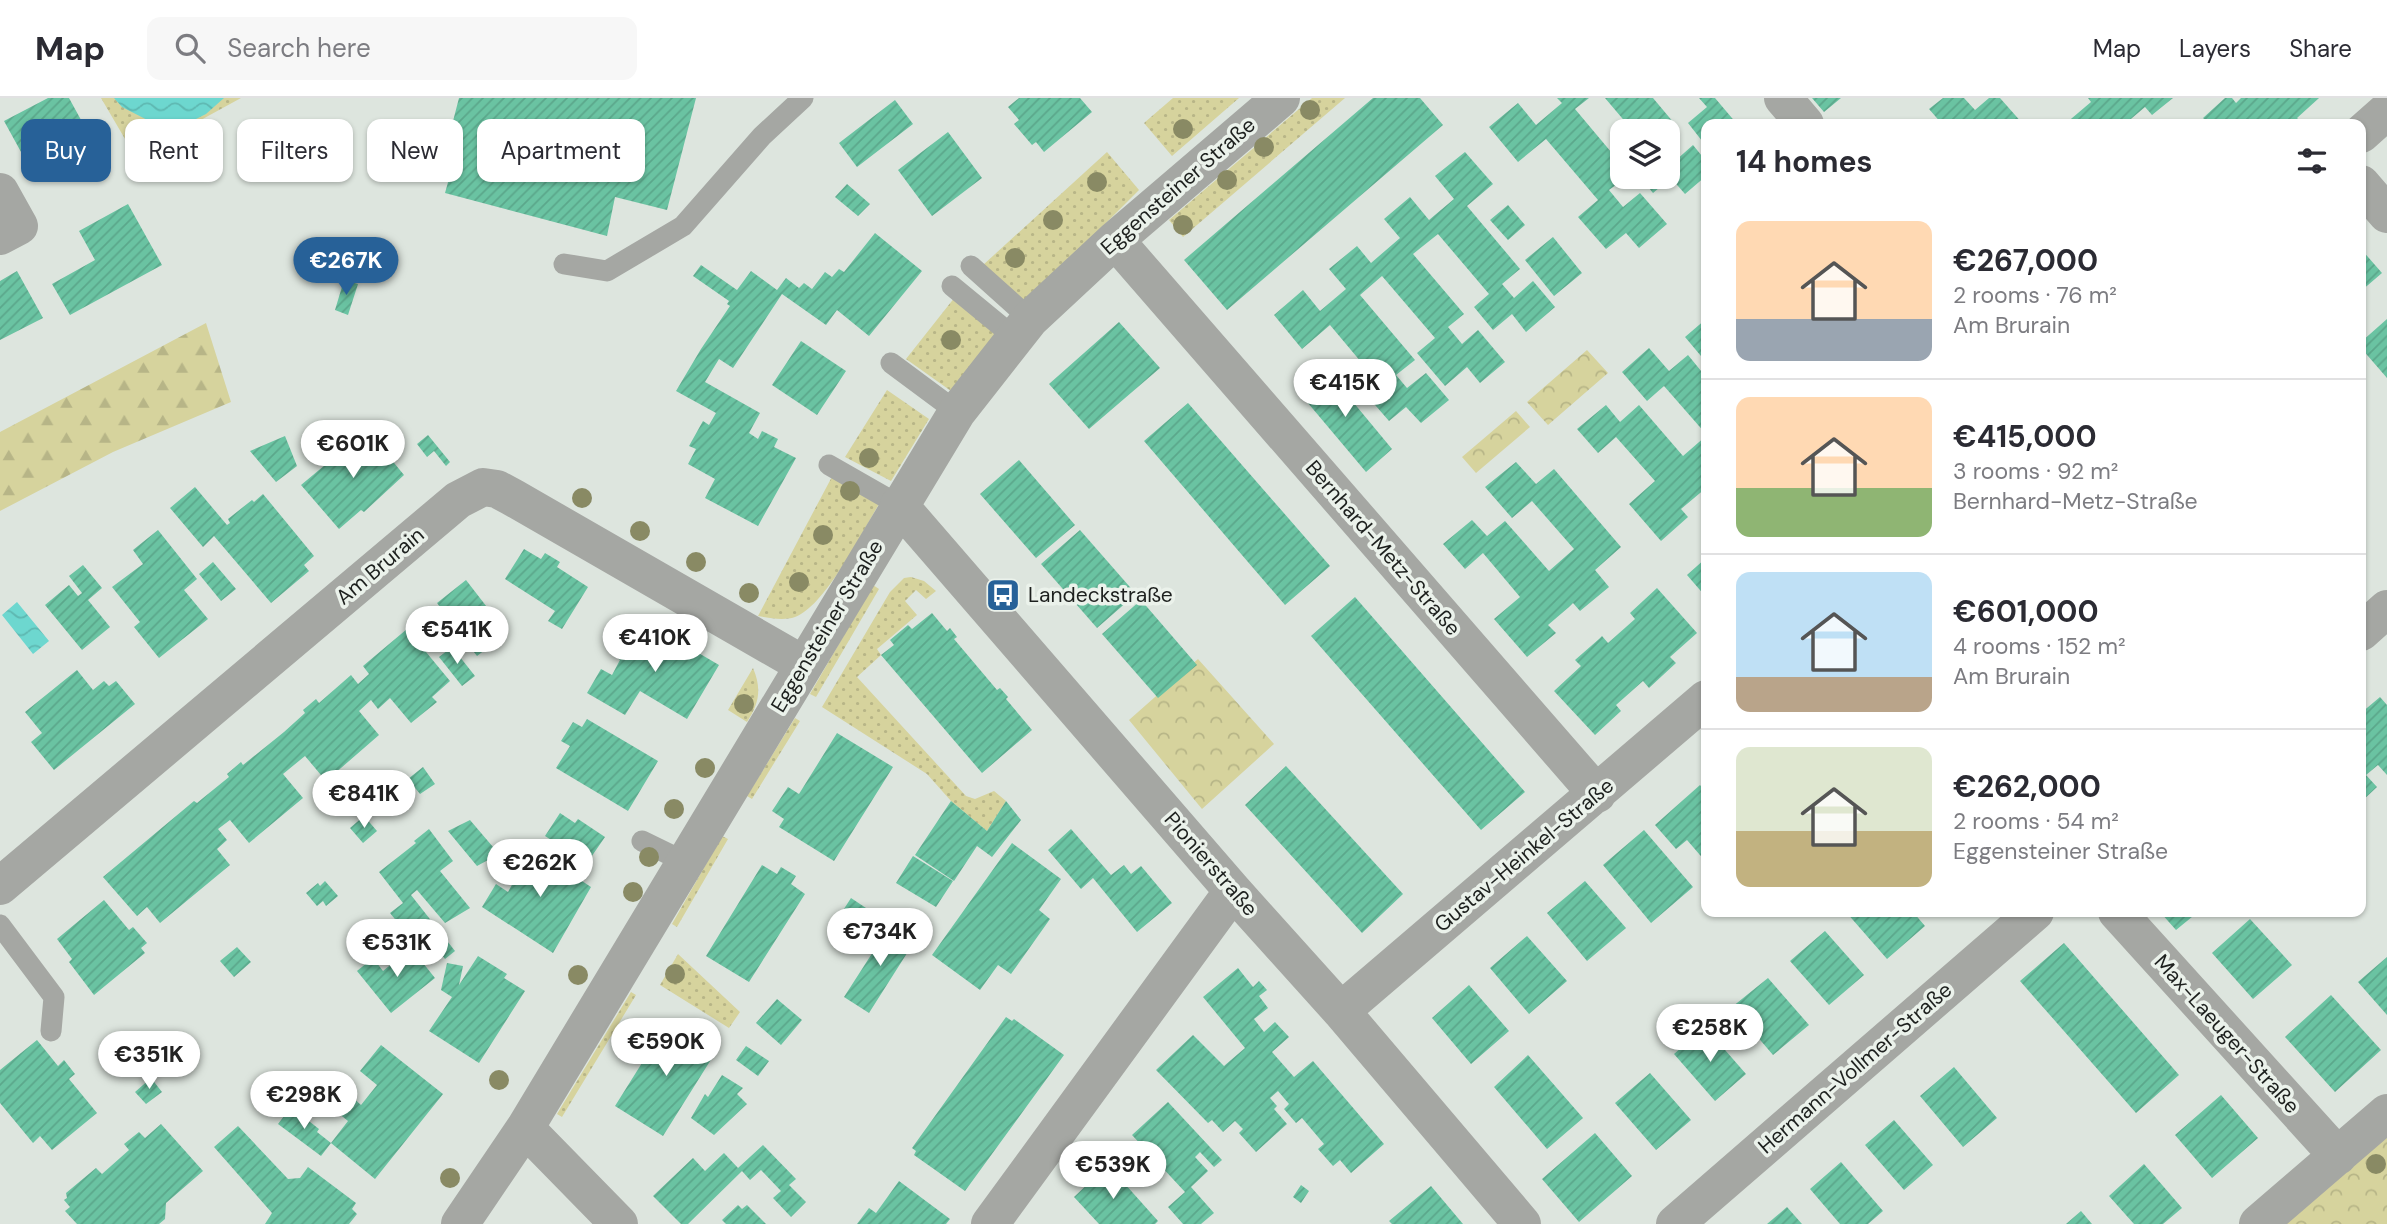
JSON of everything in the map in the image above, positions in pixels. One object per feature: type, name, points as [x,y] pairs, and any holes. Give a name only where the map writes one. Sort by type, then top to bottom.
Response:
[{"type":"street","points":[[1783,98],[1801,119]]},
{"type":"street","name":"Eggensteiner Straße","points":[[460,1224],[525,1128],[957,412],[1022,328],[1115,240],[1275,100]]},
{"type":"street","points":[[2366,130],[2387,111]]},
{"type":"street","points":[[2366,190],[2387,214]]},
{"type":"street","points":[[0,192],[19,226],[0,236]]},
{"type":"street","name":"Bernhard-Metz-Straße","points":[[1115,240],[1597,794]]},
{"type":"street","name":"Am Brurain","points":[[0,886],[458,500],[483,488],[496,489],[543,513],[804,665]]},
{"type":"street","name":"Pionierstraße","points":[[899,505],[1233,891],[1341,1011],[1522,1224]]},
{"type":"street","points":[[2366,628],[2387,609]]},
{"type":"street","name":"Gustav-Heinkel-Straße","points":[[1341,1011],[1701,703]]},
{"type":"street","points":[[990,1224],[1233,891]]},
{"type":"street","name":"Hermann-Vollmer-Straße","points":[[1675,1224],[2029,917]]},
{"type":"street","name":"Max-Laeuger-Straße","points":[[2121,917],[2338,1156]]},
{"type":"street","points":[[2258,1224],[2387,1113]]},
{"type":"street","points":[[525,1128],[619,1224]]},
{"type":"lane","points":[[564,264],[607,271],[683,226],[762,136],[803,98]]},
{"type":"lane","points":[[971,266],[1022,328]]},
{"type":"lane","points":[[952,286],[1022,328]]},
{"type":"lane","points":[[891,363],[957,412]]},
{"type":"lane","points":[[829,465],[899,505]]},
{"type":"lane","points":[[642,841],[685,862]]},
{"type":"lane","points":[[0,925],[54,998],[51,1031]]},
{"type":"green space","points":[[101,98],[241,98],[203,119],[125,119],[125,139]]},
{"type":"green space","points":[[1173,98],[1239,98],[1172,156],[1144,123]]},
{"type":"green space","points":[[1312,98],[1345,98],[1183,237],[1169,220]]},
{"type":"green space","points":[[1107,152],[1139,190],[1026,303],[983,265]]},
{"type":"green space","points":[[955,297],[997,333],[951,391],[906,359]]},
{"type":"green space","points":[[206,323],[231,402],[113,452],[0,511],[0,432]]},
{"type":"green space","points":[[1587,350],[1608,373],[1548,425],[1527,402]]},
{"type":"green space","points":[[887,390],[929,419],[891,481],[845,457]]},
{"type":"green space","points":[[1516,411],[1530,427],[1476,473],[1462,457]]},
{"type":"green space","points":[[834,473],[882,499],[831,582],[807,610],[786,619],[758,616]]},
{"type":"green space","points":[[904,578],[924,581],[936,591],[926,599],[916,590],[905,601],[917,615],[877,649],[881,655],[857,677],[966,796],[975,799],[994,791],[1006,801],[987,831],[951,801],[927,774],[822,707],[890,592]]},
{"type":"green space","points":[[873,585],[879,589],[816,697],[810,694]]},
{"type":"green space","points":[[1198,659],[1274,744],[1202,809],[1129,720]]},
{"type":"green space","points":[[753,668],[758,683],[758,696],[747,722],[728,710]]},
{"type":"green space","points":[[795,718],[800,721],[752,799],[747,796]]},
{"type":"green space","points":[[722,836],[728,839],[677,927],[672,924]]},
{"type":"green space","points":[[678,954],[740,1012],[729,1028],[660,985]]},
{"type":"green space","points":[[631,992],[636,995],[562,1117],[557,1114]]},
{"type":"green space","points":[[2387,1134],[2387,1224],[2280,1224]]},
{"type":"water","points":[[114,98],[224,98],[196,119],[145,119],[122,107]]},
{"type":"water","points":[[17,602],[49,641],[33,654],[2,615]]},
{"type":"building","points":[[48,98],[69,98],[81,119],[21,119],[21,152],[4,121]]},
{"type":"building","points":[[459,98],[696,98],[667,210],[615,197],[607,236],[445,193],[448,182],[463,182],[463,119],[454,119]]},
{"type":"building","points":[[1019,98],[1080,98],[1092,112],[1044,152],[1036,142],[1032,145],[1014,124],[1019,120],[1008,107]]},
{"type":"building","points":[[1373,98],[1420,98],[1443,125],[1227,310],[1184,260]]},
{"type":"building","points":[[1557,98],[1589,98],[1575,109],[1610,151],[1609,190],[1623,207],[1640,193],[1667,224],[1639,248],[1626,233],[1606,249],[1578,217],[1598,200],[1546,139],[1518,162],[1489,127],[1518,103],[1536,125],[1562,103]]},
{"type":"building","points":[[1605,98],[1653,98],[1671,119],[1623,119]]},
{"type":"building","points":[[1699,98],[1715,98],[1733,119],[1701,119],[1701,140],[1688,123],[1707,107]]},
{"type":"building","points":[[1812,98],[1841,98],[1824,112]]},
{"type":"building","points":[[1943,98],[1964,98],[1975,110],[1989,98],[2000,98],[2019,119],[1938,119],[1929,109]]},
{"type":"building","points":[[2088,98],[2173,98],[2152,115],[2145,107],[2131,119],[2071,119],[2091,102]]},
{"type":"building","points":[[2225,98],[2232,98],[2236,103],[2241,98],[2319,98],[2298,119],[2203,118]]},
{"type":"building","points":[[895,100],[913,124],[857,167],[839,143]]},
{"type":"building","points":[[948,132],[982,178],[932,216],[898,170]]},
{"type":"building","points":[[1693,145],[1701,155],[1701,180],[1685,194],[1680,188],[1680,157]]},
{"type":"building","points":[[1465,152],[1493,184],[1467,206],[1520,269],[1502,284],[1514,298],[1533,281],[1555,307],[1526,332],[1512,314],[1493,330],[1474,307],[1489,294],[1438,234],[1413,254],[1464,314],[1448,327],[1462,344],[1478,330],[1505,362],[1480,383],[1467,367],[1445,386],[1417,353],[1435,338],[1382,276],[1360,295],[1415,360],[1396,375],[1407,388],[1426,373],[1449,400],[1421,423],[1406,407],[1389,421],[1369,398],[1382,387],[1330,325],[1302,349],[1274,315],[1303,290],[1320,311],[1346,289],[1329,269],[1357,246],[1371,263],[1400,238],[1384,219],[1410,197],[1429,220],[1454,199],[1435,176]]},
{"type":"building","points":[[847,184],[870,204],[858,216],[835,197]]},
{"type":"building","points":[[128,204],[162,265],[70,315],[52,284],[95,260],[79,231]]},
{"type":"building","points":[[1508,205],[1525,225],[1508,240],[1490,220]]},
{"type":"building","points":[[875,233],[922,271],[869,336],[837,310],[826,325],[782,294],[733,368],[719,359],[705,382],[760,413],[749,433],[758,439],[762,431],[778,439],[774,447],[796,458],[758,526],[705,498],[715,479],[688,464],[696,449],[689,446],[703,421],[709,425],[716,413],[676,391],[730,306],[727,304],[729,301],[693,276],[701,265],[737,290],[751,271],[777,290],[786,278],[799,288],[804,283],[812,289],[825,272],[832,277],[839,269],[844,272]]},
{"type":"building","points":[[1553,237],[1582,273],[1554,296],[1525,260]]},
{"type":"building","points":[[2366,255],[2382,273],[2366,287]]},
{"type":"building","points":[[17,271],[43,318],[0,340],[0,281]]},
{"type":"building","points":[[344,280],[358,284],[348,315],[335,310]]},
{"type":"building","points":[[2387,319],[2387,378],[2366,354],[2366,338]]},
{"type":"building","points":[[1119,322],[1160,368],[1089,429],[1049,384]]},
{"type":"building","points":[[1701,323],[1701,356],[1685,337]]},
{"type":"building","points":[[801,341],[846,371],[817,415],[772,385]]},
{"type":"building","points":[[1649,348],[1669,371],[1688,355],[1701,371],[1701,428],[1664,386],[1647,401],[1622,372]]},
{"type":"building","points":[[1324,367],[1392,449],[1366,472],[1297,390]]},
{"type":"building","points":[[1188,403],[1330,566],[1285,605],[1144,441]]},
{"type":"building","points":[[1606,405],[1620,422],[1639,405],[1683,456],[1701,440],[1701,492],[1681,509],[1688,517],[1661,541],[1629,504],[1655,481],[1616,437],[1598,453],[1577,429]]},
{"type":"building","points":[[367,430],[404,475],[364,512],[361,510],[339,529],[301,485]]},
{"type":"building","points":[[428,435],[450,462],[446,466],[434,451],[427,457],[417,444]]},
{"type":"building","points":[[285,436],[297,466],[276,482],[250,451]]},
{"type":"building","points":[[1019,460],[1075,525],[1036,558],[980,494]]},
{"type":"building","points":[[1516,462],[1536,484],[1554,469],[1621,547],[1595,570],[1609,587],[1580,611],[1573,603],[1548,625],[1556,633],[1527,657],[1494,619],[1520,597],[1483,553],[1465,569],[1443,544],[1472,520],[1487,536],[1505,521],[1549,571],[1574,549],[1532,501],[1512,518],[1485,487]]},
{"type":"building","points":[[195,487],[227,525],[230,523],[228,519],[263,494],[314,556],[304,565],[309,571],[271,603],[214,536],[203,547],[170,508]]},
{"type":"building","points":[[158,530],[197,579],[184,590],[208,619],[159,658],[134,627],[140,622],[112,587],[143,564],[133,550]]},
{"type":"building","points":[[1080,530],[1136,594],[1097,628],[1041,564]]},
{"type":"building","points":[[524,549],[541,559],[545,553],[560,562],[557,567],[588,587],[562,629],[548,621],[555,611],[505,579]]},
{"type":"building","points":[[213,562],[236,589],[221,601],[199,574]]},
{"type":"building","points":[[1701,562],[1701,591],[1687,575]]},
{"type":"building","points":[[83,565],[102,588],[88,600],[110,627],[82,650],[45,605],[69,585],[78,596],[82,593],[69,576]]},
{"type":"building","points":[[466,580],[507,633],[477,656],[437,603]]},
{"type":"building","points":[[1657,588],[1697,633],[1670,657],[1676,663],[1649,688],[1643,681],[1616,705],[1621,711],[1595,735],[1554,691],[1581,666],[1575,660],[1602,636],[1608,643],[1635,619],[1630,613]]},
{"type":"building","points":[[1355,597],[1525,792],[1481,830],[1311,636]]},
{"type":"building","points":[[1141,600],[1197,665],[1158,698],[1102,634]]},
{"type":"building","points":[[932,613],[947,631],[950,628],[957,637],[954,639],[997,690],[1000,688],[1008,697],[1006,699],[1032,730],[982,773],[881,655],[894,645],[890,640],[908,625],[912,629]]},
{"type":"building","points":[[644,621],[719,665],[687,719],[640,691],[625,715],[587,693],[601,669],[612,675],[620,660],[617,657],[628,639],[632,642]]},
{"type":"building","points":[[407,629],[450,681],[432,697],[437,702],[411,723],[390,698],[378,709],[371,700],[359,711],[379,735],[326,781],[305,756],[283,774],[303,798],[249,843],[230,820],[218,829],[227,840],[217,849],[230,865],[160,923],[147,907],[137,916],[103,877],[194,801],[197,803],[229,777],[227,774],[241,762],[243,765],[284,732],[316,699],[319,703],[351,675],[358,684],[369,674],[363,666]]},
{"type":"building","points":[[452,647],[475,676],[462,686],[439,657]]},
{"type":"building","points":[[77,670],[93,690],[104,681],[109,686],[116,681],[135,704],[54,770],[31,742],[42,733],[25,712]]},
{"type":"building","points":[[2380,697],[2387,705],[2387,775],[2378,765],[2366,775],[2366,709]]},
{"type":"building","points":[[587,719],[658,761],[628,811],[556,768],[570,746],[561,741],[573,722],[582,727]]},
{"type":"building","points":[[837,733],[893,767],[834,861],[779,827],[784,819],[772,811],[788,787],[799,794]]},
{"type":"building","points":[[1286,766],[1403,894],[1362,933],[1245,805]]},
{"type":"building","points":[[423,767],[435,784],[420,794],[408,779]]},
{"type":"building","points":[[2366,775],[2377,787],[2366,797]]},
{"type":"building","points":[[1700,785],[1701,856],[1687,840],[1676,849],[1655,825]]},
{"type":"building","points":[[951,801],[987,831],[1006,801],[1021,820],[992,857],[977,846],[954,881],[915,855]]},
{"type":"building","points":[[560,813],[575,823],[578,819],[605,837],[587,863],[545,836]]},
{"type":"building","points":[[364,816],[377,831],[363,843],[350,828]]},
{"type":"building","points":[[470,820],[499,854],[477,866],[448,831]]},
{"type":"building","points":[[429,829],[453,861],[440,871],[470,908],[445,923],[417,890],[411,895],[455,951],[445,959],[419,925],[407,934],[390,913],[403,903],[379,872],[416,843],[414,841]]},
{"type":"building","points":[[1071,829],[1111,875],[1124,865],[1131,874],[1141,866],[1172,903],[1137,932],[1093,878],[1081,889],[1048,850]]},
{"type":"building","points":[[1644,830],[1693,887],[1651,923],[1603,865]]},
{"type":"building","points":[[1012,843],[1061,879],[1039,910],[1050,919],[1011,974],[998,965],[980,990],[932,955]]},
{"type":"building","points":[[535,849],[559,865],[563,858],[580,870],[576,877],[591,887],[553,953],[482,907],[496,884],[508,892],[514,881],[508,877],[514,867],[520,871],[527,861],[524,858]]},
{"type":"building","points":[[913,856],[953,881],[936,907],[896,883]]},
{"type":"building","points":[[762,865],[777,874],[781,867],[796,876],[791,884],[805,894],[749,982],[706,956]]},
{"type":"building","points":[[325,881],[338,896],[326,906],[323,901],[317,906],[306,893]]},
{"type":"building","points":[[1585,881],[1626,928],[1587,961],[1547,913]]},
{"type":"building","points":[[851,898],[875,914],[864,931],[840,915]]},
{"type":"building","points":[[104,900],[129,930],[133,927],[147,943],[141,948],[145,953],[94,995],[69,962],[72,959],[57,939]]},
{"type":"building","points":[[1850,917],[1917,917],[1925,926],[1887,959]]},
{"type":"building","points":[[2164,917],[2192,917],[2176,930]]},
{"type":"building","points":[[2250,919],[2292,965],[2253,999],[2212,953]]},
{"type":"building","points":[[891,924],[916,939],[869,1013],[844,997]]},
{"type":"building","points":[[1825,931],[1864,975],[1829,1005],[1790,961]]},
{"type":"building","points":[[1527,936],[1567,981],[1529,1014],[1490,968]]},
{"type":"building","points":[[2064,943],[2179,1075],[2136,1113],[2020,981]]},
{"type":"building","points":[[237,947],[251,962],[234,977],[220,961]]},
{"type":"building","points":[[411,948],[435,978],[391,1013],[357,971],[373,958],[383,971]]},
{"type":"building","points":[[478,956],[507,974],[504,978],[525,991],[479,1063],[429,1031],[452,997],[441,990],[447,963],[463,966],[459,985]]},
{"type":"building","points":[[2387,957],[2387,1015],[2358,982]]},
{"type":"building","points":[[1238,968],[1253,987],[1259,981],[1267,990],[1259,996],[1268,1008],[1254,1019],[1264,1032],[1275,1022],[1289,1037],[1272,1052],[1294,1077],[1313,1061],[1384,1144],[1351,1173],[1340,1160],[1333,1166],[1318,1149],[1324,1144],[1302,1118],[1296,1123],[1284,1109],[1289,1104],[1278,1091],[1270,1098],[1277,1106],[1274,1109],[1287,1124],[1256,1152],[1239,1133],[1243,1129],[1235,1121],[1223,1132],[1212,1120],[1208,1123],[1156,1070],[1193,1035],[1224,1066],[1245,1048],[1203,997]]},
{"type":"building","points":[[1768,978],[1809,1025],[1773,1055],[1732,1007]]},
{"type":"building","points":[[1469,985],[1509,1031],[1471,1064],[1432,1018]]},
{"type":"building","points":[[2331,995],[2381,1050],[2335,1092],[2285,1037]]},
{"type":"building","points":[[777,999],[802,1020],[781,1045],[756,1023]]},
{"type":"building","points":[[1006,1017],[1012,1021],[1014,1019],[1064,1055],[965,1191],[914,1155],[916,1151],[912,1148]]},
{"type":"building","points":[[669,1020],[717,1050],[663,1136],[615,1106]]},
{"type":"building","points":[[1705,1027],[1746,1074],[1715,1101],[1674,1054]]},
{"type":"building","points":[[37,1040],[58,1066],[64,1060],[75,1074],[69,1079],[97,1113],[52,1150],[40,1136],[33,1143],[0,1103],[0,1070]]},
{"type":"building","points":[[381,1045],[443,1094],[375,1179],[331,1143],[348,1121],[338,1113],[352,1097],[361,1105],[377,1085],[360,1071]]},
{"type":"building","points":[[746,1046],[769,1061],[758,1076],[736,1060]]},
{"type":"building","points":[[1528,1055],[1583,1118],[1547,1149],[1494,1087]]},
{"type":"building","points":[[1954,1067],[1997,1118],[1963,1147],[1920,1096]]},
{"type":"building","points":[[1650,1073],[1691,1120],[1656,1150],[1615,1103]]},
{"type":"building","points":[[722,1075],[743,1088],[737,1094],[747,1104],[714,1135],[691,1118],[705,1094],[708,1097]]},
{"type":"building","points":[[151,1078],[162,1092],[146,1104],[135,1092]]},
{"type":"building","points":[[2221,1095],[2258,1138],[2212,1178],[2175,1135]]},
{"type":"building","points":[[1168,1102],[1222,1160],[1214,1167],[1200,1152],[1195,1157],[1208,1171],[1191,1187],[1214,1213],[1201,1224],[1183,1224],[1168,1207],[1185,1192],[1132,1135]]},
{"type":"building","points":[[291,1107],[319,1129],[317,1132],[331,1143],[321,1156],[278,1124]]},
{"type":"building","points":[[1894,1120],[1933,1165],[1904,1190],[1865,1145]]},
{"type":"building","points":[[161,1124],[203,1171],[166,1203],[165,1219],[159,1224],[77,1224],[65,1211],[70,1207],[64,1200],[67,1198],[66,1193],[96,1168],[102,1174],[129,1150],[124,1144],[139,1132],[145,1138]]},
{"type":"building","points":[[238,1126],[288,1179],[300,1178],[308,1167],[356,1203],[352,1209],[357,1214],[349,1224],[265,1224],[272,1213],[214,1147]]},
{"type":"building","points":[[1595,1133],[1632,1176],[1579,1222],[1542,1179]]},
{"type":"building","points":[[763,1145],[796,1179],[789,1185],[806,1202],[791,1217],[773,1198],[781,1191],[761,1170],[750,1180],[742,1171],[688,1224],[681,1224],[653,1196],[693,1158],[705,1171],[724,1153],[738,1168]]},
{"type":"building","points":[[1841,1162],[1883,1211],[1868,1224],[1840,1224],[1810,1189]]},
{"type":"building","points":[[2144,1164],[2182,1208],[2163,1224],[2134,1224],[2109,1196]]},
{"type":"building","points":[[1108,1165],[1158,1221],[1155,1224],[1099,1224],[1074,1197]]},
{"type":"building","points":[[899,1181],[950,1219],[946,1224],[857,1224],[869,1208],[876,1213]]},
{"type":"building","points":[[1301,1185],[1309,1191],[1301,1203],[1293,1197]]},
{"type":"building","points":[[1431,1186],[1463,1224],[1392,1224],[1389,1221]]},
{"type":"building","points":[[738,1205],[742,1209],[747,1205],[766,1224],[726,1224],[722,1220]]},
{"type":"building","points":[[1787,1207],[1802,1224],[1767,1224]]},
{"type":"building","points":[[2081,1211],[2092,1224],[2066,1224]]},
{"type":"place","name":"Landeckstraße","points":[[1003,595]]}]
